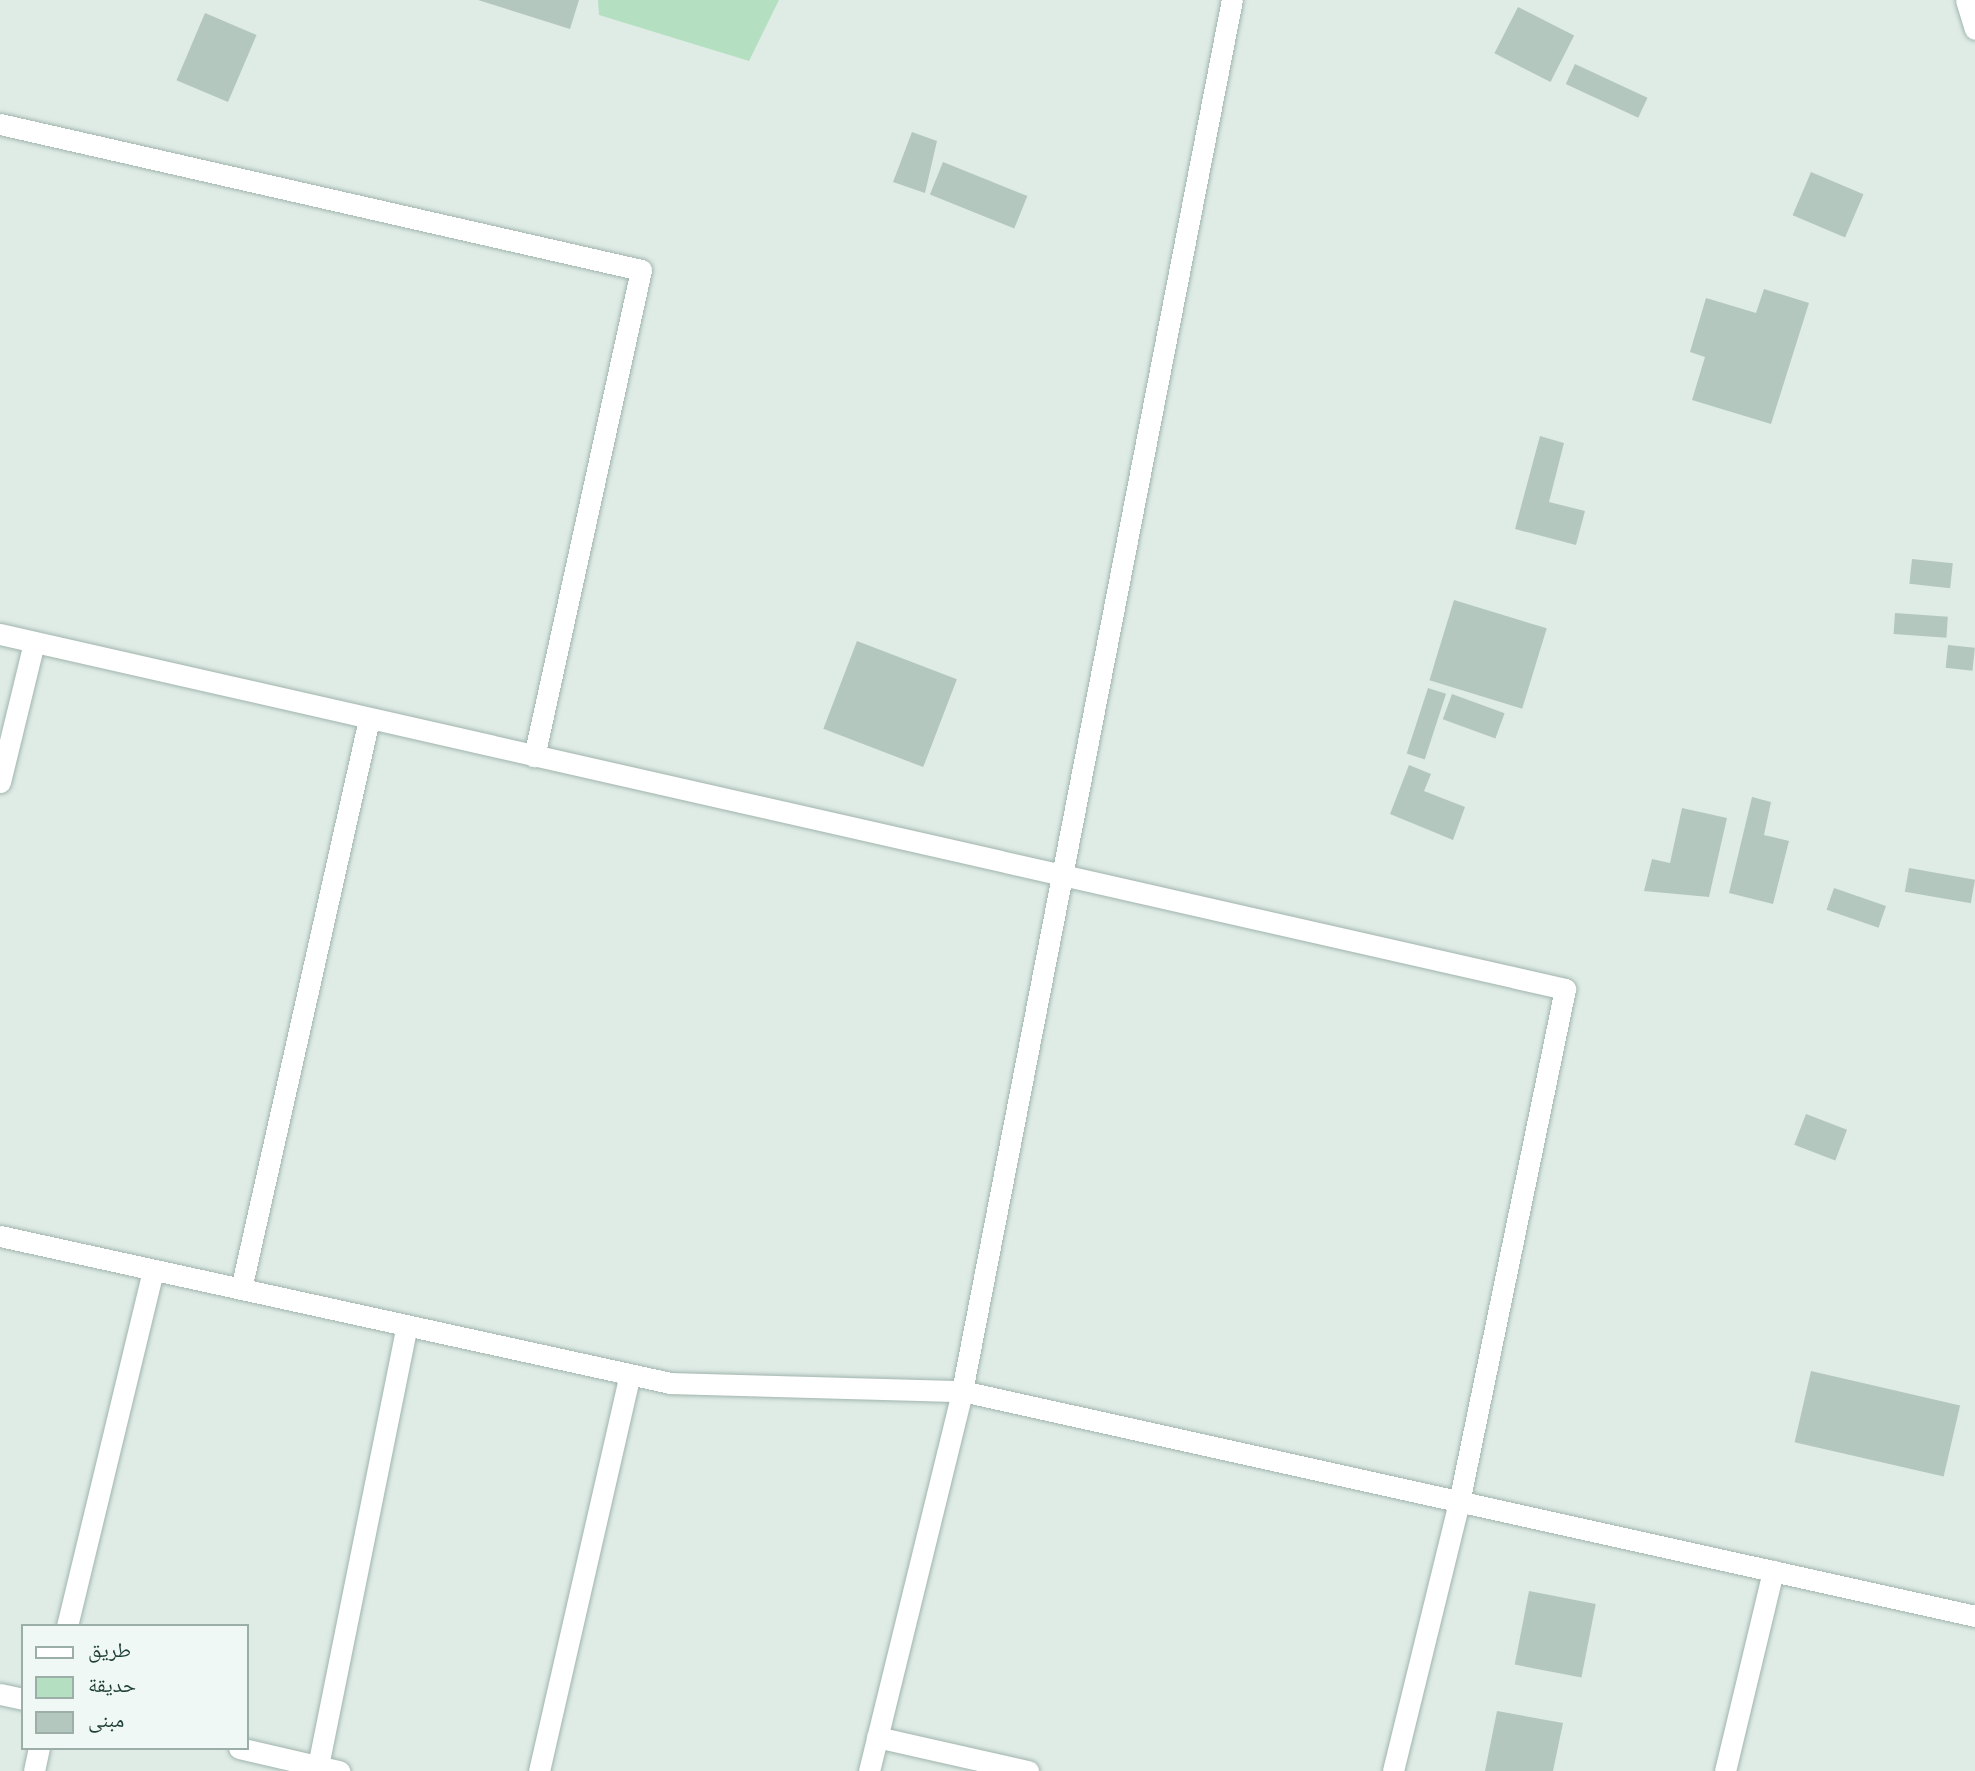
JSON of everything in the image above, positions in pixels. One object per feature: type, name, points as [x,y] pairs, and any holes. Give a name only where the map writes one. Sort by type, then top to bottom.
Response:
[{"type":"street","points":[[869,1771],[962,1391],[1232,0]]},
{"type":"street","points":[[1966,0],[1975,30]]},
{"type":"street","points":[[0,124],[641,270],[534,756]]},
{"type":"street","points":[[0,634],[1565,989],[1459,1502],[1394,1771]]},
{"type":"street","points":[[0,782],[33,642]]},
{"type":"street","points":[[241,1289],[369,719]]},
{"type":"street","points":[[0,1236],[670,1384],[962,1391],[1975,1616]]},
{"type":"street","points":[[67,1624],[153,1270]]},
{"type":"street","points":[[317,1769],[407,1326]]},
{"type":"street","points":[[539,1771],[630,1375]]},
{"type":"street","points":[[1725,1771],[1773,1571]]},
{"type":"street","points":[[0,1694],[21,1699]]},
{"type":"street","points":[[877,1737],[1028,1771]]},
{"type":"street","points":[[34,1771],[39,1750]]},
{"type":"street","points":[[246,1750],[317,1769],[340,1771]]},
{"type":"green space","points":[[598,0],[779,0],[749,61],[599,15]]},
{"type":"building","points":[[478,0],[579,0],[570,29]]},
{"type":"building","points":[[1518,7],[1574,36],[1551,82],[1494,53]]},
{"type":"building","points":[[205,13],[257,35],[228,102],[176,80]]},
{"type":"building","points":[[1575,64],[1648,98],[1638,118],[1566,84]]},
{"type":"building","points":[[912,132],[937,141],[925,193],[893,182]]},
{"type":"building","points":[[943,162],[1027,196],[1014,229],[930,194]]},
{"type":"building","points":[[1811,172],[1863,194],[1845,238],[1793,215]]},
{"type":"building","points":[[1764,289],[1809,303],[1771,424],[1692,400],[1705,357],[1690,352],[1706,298],[1756,313]]},
{"type":"building","points":[[1540,436],[1564,443],[1549,502],[1585,511],[1576,545],[1515,529]]},
{"type":"building","points":[[1912,559],[1953,563],[1950,588],[1909,584]]},
{"type":"building","points":[[1454,600],[1547,628],[1522,709],[1429,680]]},
{"type":"building","points":[[1895,613],[1948,617],[1946,638],[1894,634]]},
{"type":"building","points":[[857,641],[957,679],[923,767],[823,729]]},
{"type":"building","points":[[1948,645],[1975,648],[1972,671],[1946,668]]},
{"type":"building","points":[[1428,688],[1446,694],[1425,759],[1407,754]]},
{"type":"building","points":[[1452,694],[1505,713],[1495,739],[1443,719]]},
{"type":"building","points":[[1409,765],[1431,774],[1424,791],[1465,807],[1453,840],[1390,814]]},
{"type":"building","points":[[1752,797],[1771,802],[1764,835],[1789,841],[1773,904],[1729,893]]},
{"type":"building","points":[[1682,808],[1727,818],[1709,897],[1644,891],[1652,859],[1670,863]]},
{"type":"building","points":[[1909,868],[1975,880],[1971,903],[1905,892]]},
{"type":"building","points":[[1834,888],[1886,906],[1879,928],[1827,910]]},
{"type":"building","points":[[1806,1114],[1847,1130],[1835,1161],[1794,1145]]},
{"type":"building","points":[[1811,1371],[1960,1405],[1944,1477],[1795,1442]]},
{"type":"building","points":[[1529,1591],[1596,1604],[1581,1678],[1515,1665]]},
{"type":"building","points":[[1497,1711],[1563,1723],[1553,1771],[1485,1771]]}]
